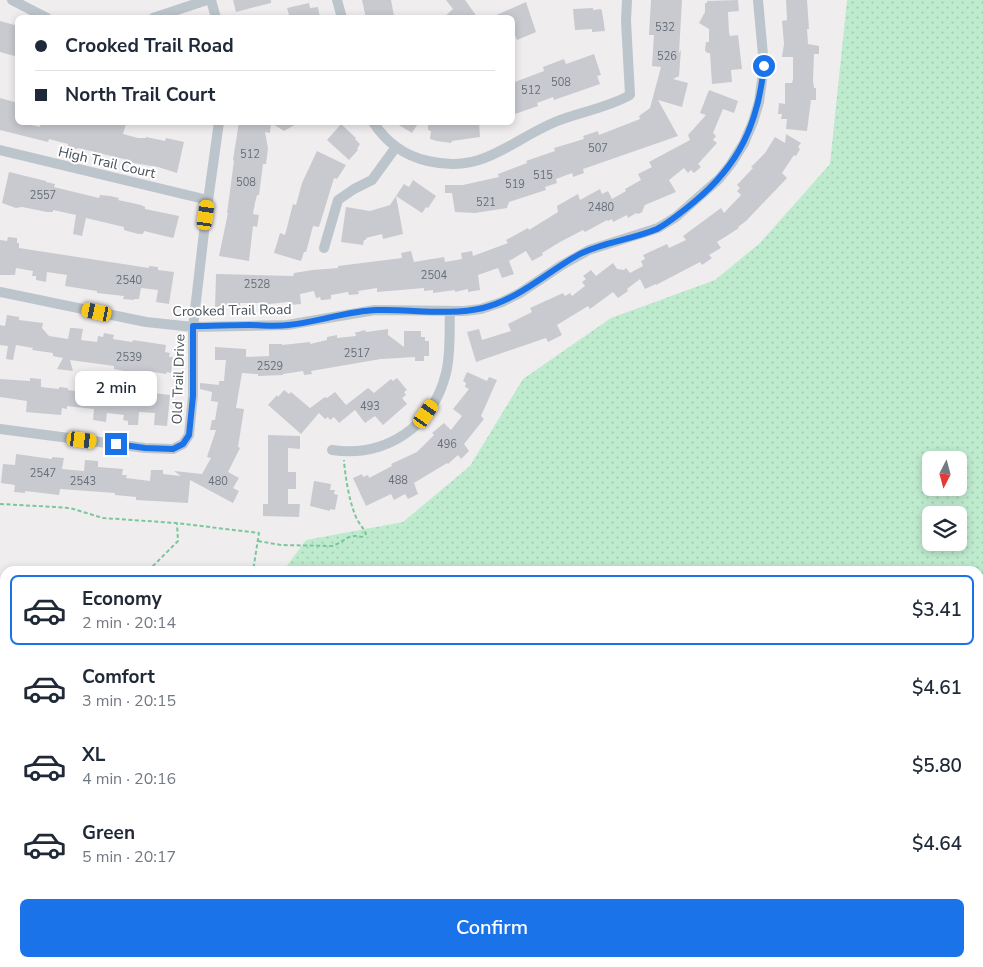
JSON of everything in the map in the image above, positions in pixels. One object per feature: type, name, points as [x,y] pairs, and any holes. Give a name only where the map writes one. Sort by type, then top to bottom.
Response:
[{"type":"street","points":[[12,0],[41,15]]},
{"type":"street","points":[[162,15],[207,0]]},
{"type":"street","points":[[211,0],[215,15]]},
{"type":"street","points":[[337,0],[341,15]]},
{"type":"street","points":[[375,125],[396,147],[422,160],[449,165],[467,164],[484,158],[555,122],[618,102],[630,95],[626,21],[627,0]]},
{"type":"street","name":"Crooked Trail Road","points":[[0,292],[146,322],[193,326],[286,325],[375,310],[450,312],[481,309],[502,302],[520,293],[562,265],[589,250],[658,228],[676,217],[711,187],[731,164],[744,143],[759,102],[764,66],[758,0]]},
{"type":"street","name":"Old Trail Drive","points":[[0,429],[145,448],[173,449],[183,444],[189,435],[193,396],[193,326],[219,125]]},
{"type":"street","points":[[324,248],[338,200],[372,180],[396,147]]},
{"type":"street","name":"High Trail Court","points":[[0,150],[208,200]]},
{"type":"street","points":[[332,450],[344,452],[367,451],[390,444],[410,431],[426,414],[438,396],[449,362],[450,312]]},
{"type":"path","points":[[258,541],[281,545],[324,547],[340,544],[348,536],[362,537],[366,534],[353,506],[344,468],[344,452]]},
{"type":"path","points":[[0,504],[55,506],[70,508],[103,518],[176,523],[259,533],[255,566]]},
{"type":"path","points":[[153,566],[178,541],[176,523]]},
{"type":"green space","points":[[847,0],[983,0],[983,566],[287,566],[306,540],[403,522],[470,466],[523,379],[611,318],[715,280],[760,243],[830,164]]},
{"type":"building","points":[[233,0],[271,0],[271,3],[236,12]]},
{"type":"building","points":[[362,0],[391,0],[394,15],[365,15]]},
{"type":"building","points":[[446,0],[465,0],[476,15],[446,15],[453,9]]},
{"type":"building","points":[[651,0],[682,0],[679,76],[673,79],[688,83],[682,107],[658,100],[678,136],[583,169],[584,173],[573,177],[572,173],[556,179],[557,183],[545,187],[546,190],[509,202],[507,208],[475,213],[455,212],[452,193],[445,193],[445,185],[463,185],[499,177],[498,174],[527,163],[526,161],[555,151],[554,148],[584,139],[583,136],[598,131],[599,135],[640,119],[639,116],[650,108],[661,67],[652,66],[654,35],[649,35]]},
{"type":"building","points":[[738,0],[739,11],[728,12],[729,32],[730,36],[738,35],[742,69],[731,70],[732,82],[712,84],[710,53],[707,53],[705,50],[706,42],[709,42],[709,29],[699,23],[705,12],[705,3],[707,1]]},
{"type":"building","points":[[786,0],[807,0],[808,44],[819,46],[819,54],[814,54],[813,80],[814,88],[816,88],[816,100],[811,100],[807,131],[786,129],[787,119],[781,119],[782,114],[778,114],[779,103],[785,104],[785,83],[792,83],[793,79],[793,57],[782,57],[784,44],[782,21],[787,20]]},
{"type":"building","points":[[526,2],[536,32],[517,40],[515,36],[515,15],[497,15]]},
{"type":"building","points":[[309,3],[310,8],[318,7],[319,15],[289,15],[287,8]]},
{"type":"building","points":[[593,8],[593,10],[601,9],[605,31],[592,32],[592,29],[575,30],[573,9]]},
{"type":"building","points":[[0,21],[15,25],[15,56],[0,52]]},
{"type":"building","points":[[594,54],[601,75],[597,76],[600,84],[554,100],[553,97],[537,103],[538,106],[515,114],[515,82],[544,71],[543,67],[564,59],[566,64]]},
{"type":"building","points":[[709,90],[738,101],[734,113],[723,109],[713,133],[716,136],[713,140],[717,143],[698,164],[701,167],[694,173],[691,170],[688,173],[684,168],[669,180],[676,192],[645,205],[642,212],[638,214],[636,213],[628,218],[627,215],[613,222],[612,219],[607,220],[585,232],[583,230],[560,242],[532,261],[526,251],[509,261],[514,274],[502,278],[498,268],[478,275],[480,290],[468,292],[468,289],[455,292],[455,290],[433,293],[433,290],[424,291],[424,288],[377,292],[377,288],[358,291],[359,294],[349,295],[348,292],[331,295],[331,299],[323,300],[320,297],[316,298],[314,291],[300,294],[301,304],[289,305],[289,302],[269,304],[269,307],[259,306],[259,303],[240,303],[240,305],[215,307],[216,274],[293,276],[294,273],[402,258],[401,253],[411,251],[414,262],[444,257],[445,262],[462,259],[461,253],[472,251],[473,256],[508,243],[506,240],[528,228],[529,230],[558,212],[557,206],[578,194],[580,200],[600,189],[602,194],[608,191],[612,199],[641,180],[638,174],[652,167],[649,162],[690,140],[688,135],[706,115],[700,113]]},
{"type":"building","points":[[0,98],[15,102],[15,125],[40,127],[40,125],[126,125],[123,134],[138,138],[146,137],[165,141],[166,138],[184,142],[177,173],[68,147],[68,144],[49,139],[48,142],[0,130]]},
{"type":"building","points":[[239,125],[271,125],[270,133],[265,132],[268,148],[266,164],[263,164],[259,195],[257,195],[253,214],[259,215],[257,227],[253,226],[249,261],[219,256],[228,213]]},
{"type":"building","points":[[274,125],[295,125],[284,131]]},
{"type":"building","points":[[342,125],[360,144],[358,150],[349,160],[327,140]]},
{"type":"building","points":[[399,125],[417,125],[412,133]]},
{"type":"building","points":[[428,125],[479,125],[480,137],[452,141],[451,143],[430,139],[431,131],[428,130]]},
{"type":"building","points":[[786,134],[801,143],[796,156],[794,155],[782,173],[787,178],[739,228],[717,242],[721,248],[709,255],[712,258],[702,265],[700,262],[645,289],[640,279],[618,298],[613,292],[590,309],[588,306],[557,325],[562,335],[548,342],[546,338],[476,362],[467,332],[479,329],[482,340],[511,331],[508,324],[532,312],[530,308],[563,293],[565,296],[570,293],[572,296],[585,286],[582,282],[586,279],[583,276],[591,270],[596,276],[613,263],[617,269],[624,270],[626,268],[630,273],[643,266],[641,261],[645,259],[643,255],[667,244],[669,248],[686,240],[683,236],[721,208],[724,213],[741,195],[737,191],[740,188],[737,185],[765,153],[775,137],[785,143]]},
{"type":"building","points":[[317,151],[346,165],[337,179],[334,178],[319,227],[313,226],[306,252],[304,252],[301,261],[274,253],[280,233],[285,235],[293,204],[296,205],[302,183]]},
{"type":"building","points":[[9,172],[55,184],[54,187],[99,198],[100,195],[119,198],[118,200],[141,205],[145,209],[179,216],[174,236],[173,238],[144,231],[143,234],[138,234],[124,230],[124,227],[86,218],[82,236],[73,234],[76,215],[53,210],[53,212],[47,212],[22,207],[16,208],[2,203]]},
{"type":"building","points":[[413,180],[436,196],[422,213],[396,196],[404,184],[409,187]]},
{"type":"building","points":[[396,196],[403,234],[383,239],[382,234],[366,238],[363,245],[341,242],[346,207],[370,211],[390,205]]},
{"type":"building","points":[[8,237],[17,238],[19,248],[149,268],[149,266],[158,267],[158,270],[174,272],[169,304],[156,302],[158,290],[141,288],[139,299],[123,299],[124,296],[97,293],[97,291],[65,286],[67,275],[47,272],[46,282],[36,280],[36,276],[32,276],[33,271],[16,268],[15,275],[0,275],[0,240],[7,241]]},
{"type":"building","points":[[7,315],[19,317],[19,320],[43,323],[42,328],[49,336],[68,339],[70,328],[74,328],[83,329],[81,340],[97,342],[98,336],[103,337],[104,333],[114,335],[113,339],[166,345],[165,352],[170,353],[169,357],[173,357],[171,373],[154,372],[153,375],[144,375],[114,369],[114,366],[70,360],[73,371],[57,369],[63,358],[53,356],[53,353],[32,350],[33,348],[16,345],[13,360],[6,359],[8,346],[0,345],[0,325],[5,326]]},
{"type":"building","points":[[388,329],[388,335],[404,347],[404,331],[421,331],[421,337],[425,337],[425,341],[429,341],[429,356],[424,356],[424,361],[415,361],[415,357],[381,359],[311,371],[312,374],[304,375],[303,371],[283,375],[258,376],[258,374],[242,373],[236,408],[244,409],[238,447],[240,448],[228,472],[239,478],[233,488],[239,491],[233,503],[190,480],[188,503],[136,500],[136,497],[115,495],[115,493],[60,489],[59,495],[25,491],[25,493],[14,492],[15,485],[1,483],[3,464],[15,465],[16,454],[52,459],[52,457],[64,458],[62,469],[84,471],[85,460],[98,461],[98,467],[123,469],[122,475],[127,475],[126,478],[150,481],[151,470],[163,470],[163,474],[181,476],[174,471],[202,474],[211,458],[207,457],[216,430],[210,430],[212,420],[215,420],[218,402],[211,401],[212,392],[200,389],[200,383],[219,385],[219,381],[224,381],[226,360],[215,360],[215,347],[246,349],[246,357],[269,356],[269,344],[282,345],[310,342],[310,344],[327,340],[327,337],[337,335],[337,338],[356,336],[355,332]]},
{"type":"building","points":[[467,372],[487,381],[489,377],[497,380],[481,416],[484,419],[464,444],[469,451],[461,459],[458,455],[448,464],[414,483],[418,494],[408,499],[405,494],[394,500],[391,494],[366,506],[353,478],[362,474],[363,477],[368,475],[369,478],[392,466],[391,464],[417,452],[434,435],[432,433],[444,423],[451,430],[462,416],[453,409],[469,389],[465,387],[466,383],[463,381]]},
{"type":"building","points":[[30,378],[41,379],[41,387],[68,388],[68,390],[83,392],[84,388],[145,395],[145,392],[170,395],[167,426],[154,425],[155,413],[139,412],[138,425],[128,425],[128,421],[123,420],[124,415],[107,413],[106,422],[93,420],[94,409],[67,406],[67,409],[62,408],[61,415],[26,412],[27,401],[0,397],[0,379],[30,381]]},
{"type":"building","points":[[397,378],[407,390],[404,392],[406,395],[402,398],[407,404],[383,425],[375,416],[365,423],[355,410],[339,423],[334,417],[330,420],[328,417],[325,419],[319,413],[301,434],[268,405],[284,390],[289,394],[291,392],[310,408],[335,392],[346,405],[368,388],[374,393],[391,379],[393,381]]},
{"type":"building","points":[[268,435],[300,436],[300,449],[288,448],[288,472],[296,472],[296,489],[288,489],[288,504],[300,504],[299,517],[263,516],[263,504],[268,504]]},
{"type":"building","points":[[314,481],[331,484],[330,490],[335,490],[334,494],[338,495],[335,510],[330,509],[330,511],[310,506]]},
{"type":"route","points":[[116,444],[173,449],[183,444],[189,435],[193,396],[193,326],[286,325],[375,310],[464,312],[481,309],[520,293],[578,255],[658,228],[676,217],[702,196],[736,157],[756,113],[764,66]]}]
